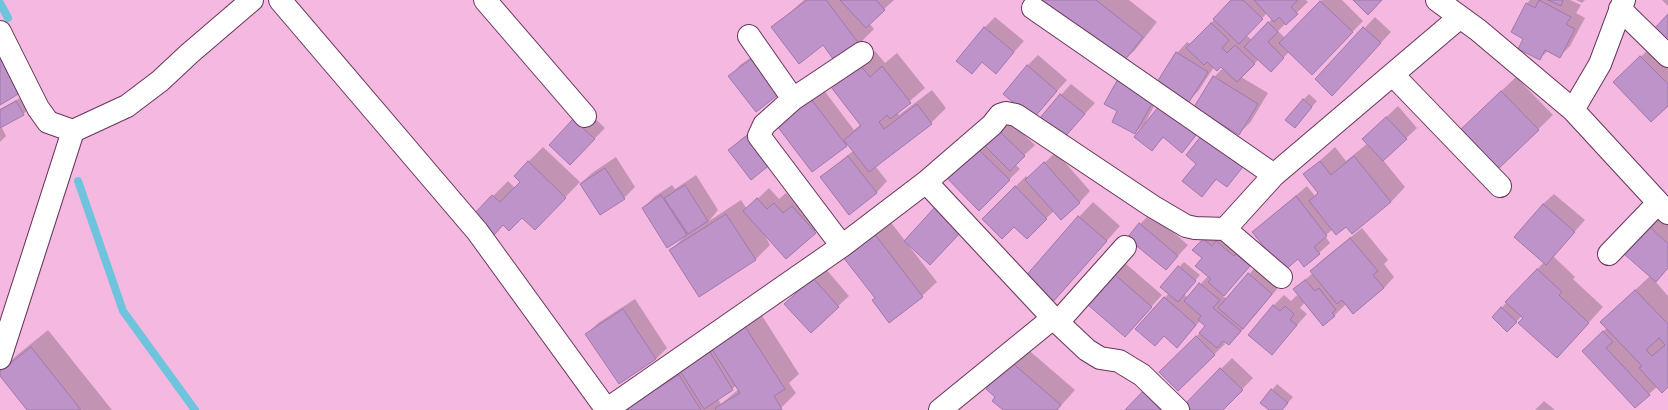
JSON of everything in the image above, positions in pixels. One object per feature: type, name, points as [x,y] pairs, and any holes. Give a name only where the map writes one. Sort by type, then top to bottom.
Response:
[{"type":"street","points":[[2,41],[38,108],[48,122],[73,131],[127,106],[160,81],[252,0]]},
{"type":"street","points":[[280,0],[477,231],[606,410],[842,246],[926,182],[992,125],[1000,116],[1006,113],[1016,115],[1152,206],[1186,226],[1195,228],[1225,229],[1281,277]]},
{"type":"street","points":[[485,0],[585,116]]},
{"type":"street","points":[[1437,0],[1478,30],[1573,110],[1663,208],[1609,254]]},
{"type":"street","points":[[1573,110],[1600,64],[1622,4],[1668,56]]},
{"type":"street","points":[[1033,8],[1274,175]]},
{"type":"street","points":[[1225,229],[1274,175],[1460,17]]},
{"type":"street","points":[[749,36],[793,99]]},
{"type":"street","points":[[842,246],[759,136],[764,125],[793,99],[862,53]]},
{"type":"street","points":[[1393,75],[1500,186]]},
{"type":"street","points":[[0,358],[73,131]]},
{"type":"street","points":[[926,182],[1056,320],[1087,350],[1100,358],[1119,361],[1142,375],[1178,410]]},
{"type":"street","points":[[940,410],[1056,320],[1125,247]]},
{"type":"building","points":[[807,0],[826,0],[860,45],[836,63],[823,45],[799,64],[771,27]]},
{"type":"building","points":[[840,0],[876,0],[885,10],[866,28]]},
{"type":"building","points":[[1037,0],[1096,0],[1143,37],[1121,65]]},
{"type":"building","points":[[1231,0],[1243,0],[1263,19],[1239,44],[1213,19]]},
{"type":"building","points":[[1254,0],[1298,0],[1291,7],[1298,14],[1286,25],[1279,17],[1274,22]]},
{"type":"building","points":[[1353,0],[1382,0],[1368,15]]},
{"type":"building","points":[[1539,0],[1571,17],[1566,24],[1575,29],[1560,58],[1545,50],[1540,60],[1518,49],[1523,39],[1511,32],[1526,3],[1535,8]]},
{"type":"building","points":[[1548,0],[1563,0],[1561,6]]},
{"type":"building","points":[[1320,1],[1353,32],[1312,75],[1279,43]]},
{"type":"building","points":[[1668,14],[1668,44],[1653,30]]},
{"type":"building","points":[[1268,22],[1278,32],[1268,42],[1284,58],[1271,72],[1244,47]]},
{"type":"building","points":[[1211,23],[1229,40],[1222,48],[1227,53],[1235,45],[1255,64],[1237,82],[1221,67],[1217,71],[1207,62],[1204,65],[1186,48]]},
{"type":"building","points":[[984,27],[1014,52],[996,74],[982,62],[972,74],[956,61]]},
{"type":"building","points":[[1363,27],[1381,43],[1332,96],[1315,79]]},
{"type":"building","points":[[1176,52],[1208,72],[1189,102],[1157,82]]},
{"type":"building","points":[[0,56],[20,93],[0,105]]},
{"type":"building","points":[[1640,56],[1668,84],[1668,106],[1651,122],[1613,82]]},
{"type":"building","points":[[751,59],[779,94],[756,112],[728,76]]},
{"type":"building","points":[[860,65],[870,77],[882,66],[911,103],[890,119],[887,115],[879,122],[884,129],[917,104],[932,124],[869,172],[844,140],[861,126],[831,87]]},
{"type":"building","points":[[1027,65],[1057,91],[1033,119],[1003,94]]},
{"type":"building","points":[[1213,76],[1258,104],[1239,135],[1194,107]]},
{"type":"building","points":[[1119,77],[1156,96],[1135,134],[1112,122],[1117,111],[1104,104]]},
{"type":"building","points":[[1501,91],[1539,130],[1495,172],[1457,133]]},
{"type":"building","points":[[1060,94],[1085,114],[1063,139],[1039,119]]},
{"type":"building","points":[[811,99],[847,146],[812,172],[777,126]]},
{"type":"building","points":[[1303,99],[1312,107],[1295,128],[1285,120]]},
{"type":"building","points":[[16,101],[24,115],[0,128],[0,110]]},
{"type":"building","points":[[1163,101],[1200,130],[1182,153],[1163,137],[1152,151],[1134,137]]},
{"type":"building","points":[[1386,117],[1407,139],[1383,161],[1362,139]]},
{"type":"building","points":[[573,119],[595,139],[570,165],[549,145]]},
{"type":"building","points":[[997,129],[1025,156],[1010,171],[982,143]]},
{"type":"building","points":[[1205,131],[1246,163],[1227,187],[1216,179],[1202,197],[1182,181],[1196,164],[1186,155]]},
{"type":"building","points":[[749,134],[772,163],[751,180],[728,150]]},
{"type":"building","points":[[975,146],[1010,180],[979,211],[945,176]]},
{"type":"building","points":[[848,156],[877,193],[849,215],[820,177]]},
{"type":"building","points":[[1354,156],[1391,202],[1352,234],[1346,227],[1336,235],[1309,201],[1318,193],[1303,174],[1320,161],[1331,175]]},
{"type":"building","points":[[528,161],[566,198],[535,230],[522,218],[509,231],[503,225],[494,235],[473,215],[492,195],[500,202],[520,182],[514,176]]},
{"type":"building","points":[[1044,162],[1080,203],[1061,220],[1025,180]]},
{"type":"building","points":[[605,168],[625,199],[600,215],[580,184]]},
{"type":"building","points":[[685,185],[708,221],[688,234],[664,198]]},
{"type":"building","points":[[1015,186],[1047,219],[1027,239],[1014,227],[1002,239],[982,219]]},
{"type":"building","points":[[661,195],[687,235],[667,248],[642,208]]},
{"type":"building","points":[[1296,196],[1327,236],[1314,247],[1320,254],[1304,267],[1298,259],[1284,271],[1252,232]]},
{"type":"building","points":[[757,198],[767,209],[774,203],[783,213],[792,206],[816,233],[786,259],[743,211]]},
{"type":"building","points":[[1543,204],[1575,232],[1546,265],[1514,237]]},
{"type":"building","points":[[936,206],[962,231],[930,265],[904,241]]},
{"type":"building","points":[[726,214],[756,260],[699,297],[669,250]]},
{"type":"building","points":[[1078,216],[1107,241],[1052,303],[1024,278]]},
{"type":"building","points":[[1139,223],[1178,256],[1166,270],[1127,238]]},
{"type":"building","points":[[1649,226],[1668,244],[1668,268],[1656,282],[1624,254]]},
{"type":"building","points":[[874,233],[923,297],[889,323],[872,300],[875,298],[843,257]]},
{"type":"building","points":[[1350,238],[1378,271],[1373,275],[1384,288],[1353,314],[1342,300],[1337,304],[1310,271]]},
{"type":"building","points":[[1203,239],[1212,246],[1216,241],[1234,256],[1236,254],[1250,266],[1224,296],[1208,282],[1211,279],[1195,266],[1202,258],[1192,250]]},
{"type":"building","points":[[1178,266],[1196,281],[1178,302],[1160,287]]},
{"type":"building","points":[[1537,269],[1562,292],[1559,295],[1589,323],[1557,358],[1518,323],[1523,318],[1505,302]]},
{"type":"building","points":[[1113,273],[1152,307],[1125,337],[1087,304]]},
{"type":"building","points":[[1248,273],[1272,294],[1243,329],[1218,308]]},
{"type":"building","points":[[813,278],[839,307],[811,333],[784,304]]},
{"type":"building","points":[[1305,280],[1315,291],[1319,288],[1336,310],[1332,313],[1335,316],[1323,326],[1293,289]]},
{"type":"building","points":[[1199,283],[1220,300],[1213,308],[1241,331],[1229,345],[1223,341],[1217,348],[1199,333],[1205,326],[1198,320],[1201,316],[1184,301]]},
{"type":"building","points":[[1635,290],[1668,324],[1668,387],[1662,393],[1639,368],[1642,366],[1600,322]],"holes":[[[1659,338],[1665,345],[1652,356],[1646,350]]]},
{"type":"building","points":[[1164,297],[1196,325],[1177,348],[1164,336],[1155,346],[1135,329]]},
{"type":"building","points":[[1273,305],[1280,311],[1285,306],[1294,314],[1290,320],[1297,325],[1272,355],[1248,335]]},
{"type":"building","points":[[1501,307],[1517,322],[1507,332],[1492,317]]},
{"type":"building","points":[[623,309],[656,359],[619,384],[585,334]]},
{"type":"building","points":[[744,325],[785,389],[774,396],[782,409],[716,410],[715,408],[740,393],[710,346]]},
{"type":"building","points":[[1603,331],[1613,342],[1606,348],[1650,395],[1635,408],[1582,351]]},
{"type":"building","points":[[1196,336],[1215,355],[1178,391],[1159,372]]},
{"type":"building","points":[[31,347],[81,410],[27,410],[0,376],[0,371]]},
{"type":"building","points":[[710,352],[733,390],[704,409],[680,371]]},
{"type":"building","points":[[1010,361],[1061,405],[1057,410],[1003,410],[992,401],[995,397],[986,389]]},
{"type":"building","points":[[1220,368],[1243,390],[1223,410],[1191,410],[1185,404]]},
{"type":"building","points":[[679,375],[701,410],[623,410],[661,386]]},
{"type":"building","points":[[1145,389],[1167,410],[1125,410]]},
{"type":"building","points":[[1271,389],[1288,403],[1282,410],[1269,410],[1260,403]]},
{"type":"waterway","points":[[0,3],[8,18]]},
{"type":"waterway","points":[[78,181],[123,311],[195,410]]}]
